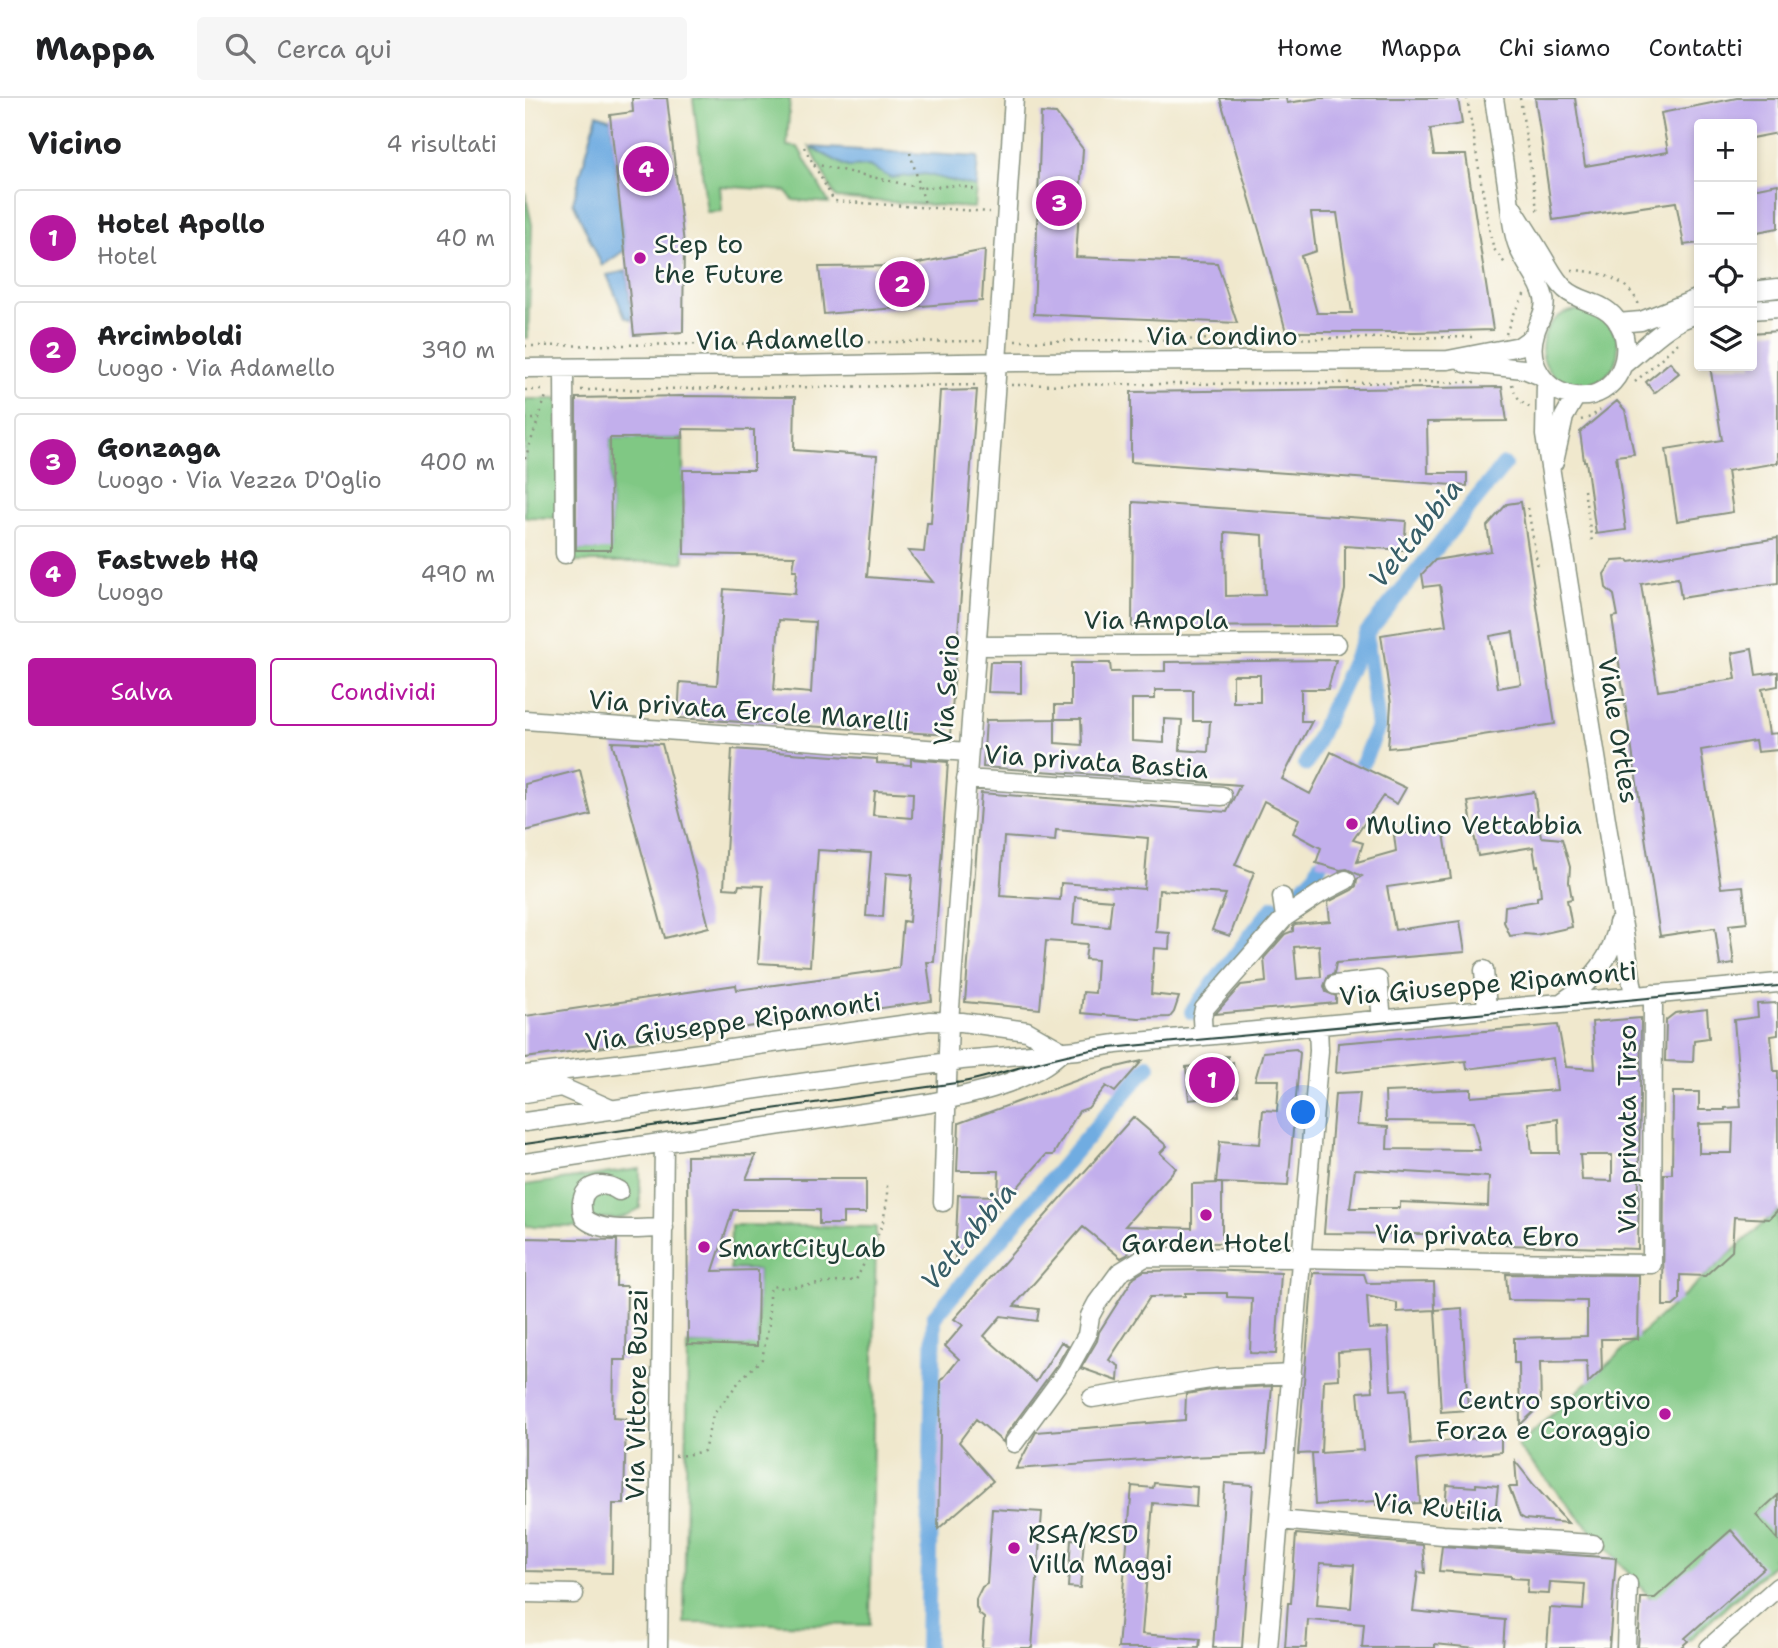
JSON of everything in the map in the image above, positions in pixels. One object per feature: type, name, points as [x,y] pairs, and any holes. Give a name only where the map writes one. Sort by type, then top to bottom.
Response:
[{"type":"street","name":"Via Serio","points":[[949,1022],[1014,98]]},
{"type":"street","name":"Viale Ortles","points":[[1494,98],[1518,246],[1545,299],[1533,357],[1544,380],[1545,435],[1633,996]]},
{"type":"street","name":"Viale Ortles","points":[[1510,204],[1564,288],[1573,295],[1601,306],[1618,323]]},
{"type":"street","points":[[1757,290],[1778,288]]},
{"type":"street","points":[[1624,364],[1626,343],[1618,323],[1641,321],[1694,300]]},
{"type":"street","points":[[1537,329],[1544,316],[1556,307],[1569,302],[1586,301]]},
{"type":"street","points":[[1757,310],[1778,308]]},
{"type":"street","points":[[1544,380],[1561,393],[1576,396],[1593,394],[1614,381],[1624,364],[1674,323],[1694,315]]},
{"type":"street","name":"Via Condino","points":[[1448,360],[1520,346],[1537,329]]},
{"type":"street","name":"Via Condino","points":[[996,363],[1448,360],[1524,369],[1544,380]]},
{"type":"street","name":"Via Adamello","points":[[525,368],[996,363]]},
{"type":"street","points":[[564,368],[555,392],[565,554]]},
{"type":"street","name":"Viale Ortles","points":[[1552,472],[1564,417],[1576,396]]},
{"type":"street","name":"Via Ampola","points":[[977,646],[1337,644]]},
{"type":"street","name":"Via privata Ercole Marelli","points":[[525,720],[968,752]]},
{"type":"street","name":"Via privata Bastia","points":[[966,779],[1222,796]]},
{"type":"street","points":[[1203,1036],[1204,1009],[1285,917],[1346,880]]},
{"type":"street","points":[[1282,897],[1285,917]]},
{"type":"street","points":[[1561,1003],[1590,981],[1607,958],[1617,931],[1621,909]]},
{"type":"street","points":[[1484,970],[1487,1010]]},
{"type":"street","points":[[1335,985],[1378,980],[1382,1019]]},
{"type":"street","name":"Via Giuseppe Ripamonti","points":[[525,1122],[948,1063],[1116,1044],[1778,983]]},
{"type":"street","name":"Via privata Tirso","points":[[1652,1264],[1654,994]]},
{"type":"street","name":"Via Giuseppe Ripamonti","points":[[525,1076],[930,1021],[1027,1031],[1062,1051]]},
{"type":"street","points":[[943,1202],[949,1022]]},
{"type":"street","points":[[1268,1648],[1319,1051],[1318,1025]]},
{"type":"street","name":"Via Giuseppe Ripamonti","points":[[525,1163],[946,1100],[1011,1082],[1043,1066],[1062,1051]]},
{"type":"street","name":"Via Giuseppe Ripamonti","points":[[525,1093],[561,1087],[613,1110]]},
{"type":"street","name":"Via Vittore Buzzi","points":[[658,1648],[664,1143]]},
{"type":"street","points":[[619,1191],[605,1184],[587,1190],[581,1203],[584,1218],[596,1227],[664,1228]]},
{"type":"street","points":[[1014,1443],[1067,1371],[1087,1335],[1090,1316],[1119,1273],[1145,1258],[1301,1258]]},
{"type":"street","name":"Via privata Ebro","points":[[1301,1258],[1652,1264]]},
{"type":"street","points":[[1092,1398],[1216,1378],[1292,1374]]},
{"type":"street","name":"Via Rutilia","points":[[1279,1520],[1443,1535],[1593,1544]]},
{"type":"street","points":[[1626,1648],[1628,1584]]},
{"type":"street","points":[[1709,1648],[1778,1587]]},
{"type":"street","points":[[525,1593],[574,1594]]},
{"type":"path","points":[[1467,98],[1490,234],[1494,249],[1509,268]]},
{"type":"path","points":[[1520,98],[1538,217]]},
{"type":"path","points":[[804,147],[834,201],[990,212]]},
{"type":"path","points":[[910,153],[926,207]]},
{"type":"path","points":[[814,164],[921,188],[958,186],[975,190]]},
{"type":"path","points":[[1566,270],[1603,274],[1616,280],[1632,292],[1639,302],[1639,307]]},
{"type":"path","points":[[1499,337],[1505,337],[1513,314],[1528,290]]},
{"type":"path","points":[[1010,341],[1480,337]]},
{"type":"path","points":[[1660,360],[1685,337]]},
{"type":"path","points":[[525,346],[982,341]]},
{"type":"path","points":[[1009,385],[1477,382]]},
{"type":"path","points":[[1505,382],[1511,382],[1523,403],[1538,410]]},
{"type":"path","points":[[525,390],[555,392],[979,386]]},
{"type":"path","points":[[525,459],[537,419],[555,392]]},
{"type":"path","points":[[525,419],[537,419]]},
{"type":"path","points":[[1584,490],[1592,542]]},
{"type":"path","points":[[1528,508],[1538,568]]},
{"type":"path","points":[[662,1456],[703,1451],[713,1415],[762,1359],[769,1324],[769,1293],[772,1286],[783,1288],[856,1280],[882,1226],[887,1185]]},
{"type":"green space","points":[[693,98],[790,98],[787,146],[798,147],[829,203],[793,200],[786,191],[720,186],[722,211],[707,212]]},
{"type":"green space","points":[[810,147],[848,167],[869,166],[891,177],[925,174],[976,187],[974,208],[836,198]]},
{"type":"green space","points":[[525,192],[532,225],[528,338],[525,338]]},
{"type":"green space","points":[[1580,310],[1594,313],[1607,321],[1615,334],[1618,348],[1615,362],[1607,375],[1594,383],[1580,386],[1566,383],[1553,375],[1545,362],[1542,348],[1545,334],[1553,321],[1566,313]]},
{"type":"green space","points":[[525,399],[558,399],[559,518],[525,517]]},
{"type":"green space","points":[[610,438],[683,438],[684,562],[571,562],[571,550],[611,549]]},
{"type":"green space","points":[[640,1169],[640,1208],[627,1216],[603,1218],[579,1227],[525,1226],[525,1185]]},
{"type":"green space","name":"Centro sportivo Forza e Coraggio","points":[[1778,1210],[1778,1554],[1773,1558],[1776,1562],[1688,1641],[1517,1446]]},
{"type":"green space","points":[[731,1225],[876,1227],[870,1625],[684,1623],[688,1344],[757,1345],[758,1270],[730,1269]]},
{"type":"water","points":[[597,114],[611,119],[625,250],[602,266],[573,202]]},
{"type":"water","points":[[810,147],[978,157],[976,187],[925,174],[891,178],[869,166],[848,167]]},
{"type":"water","points":[[627,271],[632,320],[625,317],[607,275]]},
{"type":"building","points":[[632,98],[667,98],[684,244],[683,332],[634,335],[610,115],[633,112]]},
{"type":"building","points":[[1220,98],[1286,98],[1287,103],[1320,98],[1458,98],[1462,124],[1430,129],[1434,155],[1466,155],[1493,330],[1286,332]],"holes":[[[1311,213],[1337,213],[1352,313],[1317,313],[1301,256],[1316,251]]]},
{"type":"building","points":[[1535,98],[1575,98],[1585,166],[1668,152],[1661,113],[1737,98],[1778,98],[1778,133],[1757,137],[1757,119],[1694,119],[1694,244],[1684,245],[1676,202],[1553,220]]},
{"type":"building","points":[[1041,113],[1056,114],[1083,149],[1076,257],[1217,263],[1237,323],[1034,314]]},
{"type":"building","points":[[1778,184],[1778,228],[1757,232],[1757,188]]},
{"type":"building","points":[[985,250],[982,301],[824,314],[819,267],[904,266]]},
{"type":"building","points":[[1778,331],[1778,463],[1727,471],[1733,512],[1677,521],[1666,449],[1722,440],[1711,371],[1757,371],[1757,333]]},
{"type":"building","points":[[1670,362],[1679,373],[1654,393],[1646,382]]},
{"type":"building","points":[[1502,387],[1507,421],[1427,422],[1428,473],[1467,473],[1467,486],[1131,462],[1131,392]]},
{"type":"building","points":[[977,390],[950,735],[678,718],[680,682],[717,685],[724,589],[795,594],[795,556],[684,554],[683,470],[754,470],[754,430],[683,429],[683,438],[610,438],[611,550],[576,550],[576,398],[795,397],[794,450],[877,456],[867,577],[933,582],[908,551],[924,552],[927,523],[931,523],[940,391]],"holes":[[[779,620],[815,622],[811,693],[774,690]]]},
{"type":"building","points":[[1617,401],[1625,410],[1634,454],[1616,456],[1626,530],[1596,534],[1580,432]]},
{"type":"building","points":[[1133,502],[1406,521],[1404,550],[1345,546],[1345,590],[1336,626],[1132,627]],"holes":[[[1225,532],[1263,535],[1265,595],[1226,596]]]},
{"type":"building","points":[[1521,502],[1555,724],[1388,748],[1391,704],[1381,635],[1446,625],[1440,585],[1424,587],[1422,574],[1435,560],[1491,551],[1487,526],[1507,504]],"holes":[[[1513,632],[1521,684],[1498,688],[1490,636]]]},
{"type":"building","points":[[1778,538],[1778,583],[1681,598],[1678,578],[1641,584],[1658,691],[1736,679],[1732,653],[1752,649],[1756,675],[1778,672],[1778,686],[1762,689],[1769,734],[1778,733],[1778,750],[1757,752],[1755,741],[1701,750],[1721,888],[1743,886],[1747,923],[1729,925],[1734,964],[1720,966],[1715,928],[1660,936],[1612,617],[1618,616],[1614,595],[1606,588],[1604,574],[1613,561],[1630,562]]},
{"type":"building","points":[[1336,660],[1328,689],[1301,689],[1301,721],[1312,721],[1282,779],[1310,794],[1331,752],[1406,788],[1397,804],[1383,796],[1353,840],[1363,843],[1357,862],[1396,851],[1394,835],[1443,827],[1451,878],[1387,887],[1395,930],[1460,921],[1465,952],[1336,963],[1334,974],[1328,976],[1324,986],[1326,992],[1336,996],[1336,1003],[1215,1014],[1241,985],[1266,982],[1264,958],[1285,934],[1293,931],[1295,924],[1330,921],[1328,902],[1352,890],[1357,879],[1362,876],[1347,869],[1340,870],[1316,863],[1321,848],[1293,833],[1299,819],[1264,801],[1235,865],[1254,872],[1230,936],[1212,930],[1226,894],[1159,890],[1156,932],[1170,933],[1169,949],[1154,948],[1151,994],[1179,997],[1170,1017],[1138,1018],[1081,1013],[1083,992],[1095,993],[1097,960],[1085,959],[1087,944],[1046,941],[1040,1009],[965,1002],[981,793],[1227,812],[1240,785],[983,767],[986,720],[1055,719],[1055,705],[1071,705],[1071,663],[1110,663],[1111,672],[1165,671],[1165,662]],"holes":[[[1233,675],[1260,675],[1260,702],[1233,702]],[[1155,690],[1193,690],[1193,721],[1210,721],[1208,752],[1180,750],[1182,720],[1164,719],[1164,743],[1132,741],[1132,699],[1155,699]],[[1055,719],[1081,719],[1082,745],[1055,743]],[[1056,830],[1148,838],[1144,889],[1061,883],[1060,900],[1000,896],[1004,837],[1055,841]],[[1075,897],[1112,900],[1109,927],[1073,924]],[[1319,945],[1321,977],[1297,979],[1294,947]]]},
{"type":"building","points":[[990,662],[1021,662],[1021,693],[988,692]]},
{"type":"building","points":[[612,742],[662,744],[709,927],[665,938]]},
{"type":"building","points":[[732,749],[877,759],[877,763],[911,765],[911,759],[948,762],[934,962],[927,962],[932,1001],[525,1058],[525,1016],[736,985],[737,990],[899,968],[903,921],[909,922],[912,875],[886,873],[883,917],[866,916],[871,853],[818,850],[810,966],[758,963],[763,886],[739,885],[738,889],[724,888]],"holes":[[[875,791],[913,793],[912,818],[873,815]]]},
{"type":"building","points":[[580,770],[591,815],[525,831],[525,784]]},
{"type":"building","points":[[1534,792],[1541,837],[1562,839],[1570,867],[1572,899],[1567,900],[1572,927],[1536,935],[1510,936],[1504,922],[1505,906],[1537,901],[1537,897],[1541,896],[1533,847],[1478,856],[1468,802]]},
{"type":"building","points":[[1778,1003],[1778,1035],[1771,1036],[1774,1071],[1778,1071],[1778,1210],[1769,1219],[1734,1217],[1732,1251],[1705,1276],[1680,1275],[1680,1300],[1673,1306],[1663,1306],[1664,1174],[1672,1174],[1673,1092],[1699,1092],[1699,1110],[1741,1107],[1734,1020],[1758,1017],[1757,1004]],"holes":[[[1733,1123],[1732,1153],[1699,1153],[1699,1124]]]},
{"type":"building","points":[[1707,1009],[1709,1038],[1694,1040],[1693,1062],[1665,1061],[1666,1020],[1675,1013]]},
{"type":"building","points":[[1641,1018],[1638,1249],[1505,1245],[1504,1235],[1324,1233],[1335,1094],[1360,1093],[1357,1125],[1388,1127],[1387,1149],[1480,1150],[1473,1122],[1386,1121],[1385,1092],[1471,1089],[1471,1097],[1557,1090],[1553,1058],[1467,1069],[1466,1061],[1336,1073],[1338,1043],[1558,1025],[1566,1067],[1595,1069],[1592,1022]],"holes":[[[1558,1119],[1559,1153],[1532,1153],[1529,1123]],[[1580,1155],[1612,1155],[1612,1181],[1582,1180]],[[1355,1169],[1489,1177],[1488,1206],[1400,1202],[1400,1208],[1350,1208]]]},
{"type":"building","points":[[1296,1049],[1300,1053],[1288,1186],[1216,1183],[1220,1141],[1260,1144],[1263,1110],[1277,1111],[1279,1080],[1255,1080],[1263,1052]]},
{"type":"building","points":[[1228,1056],[1228,1063],[1233,1062],[1236,1073],[1238,1095],[1189,1100],[1186,1067],[1214,1064],[1213,1057]]},
{"type":"building","points":[[1142,1061],[1115,1092],[1106,1086],[1088,1108],[1079,1111],[1053,1155],[1046,1155],[955,1258],[958,1195],[998,1196],[999,1171],[957,1171],[959,1123],[1108,1069]]},
{"type":"building","points":[[1133,1117],[1167,1146],[1160,1153],[1176,1168],[1125,1226],[1192,1228],[1192,1184],[1222,1183],[1222,1243],[1137,1242],[1127,1255],[1121,1258],[1083,1227],[1014,1306],[1039,1309],[1037,1321],[1001,1316],[984,1336],[1036,1382],[1061,1342],[1068,1346],[1003,1442],[976,1419],[959,1442],[993,1481],[938,1529],[941,1381],[959,1359],[945,1346],[963,1325],[954,1319]]},
{"type":"building","name":"SmartCityLab","points":[[756,1155],[746,1179],[866,1179],[866,1213],[843,1213],[843,1224],[819,1224],[819,1210],[733,1210],[713,1271],[758,1270],[757,1346],[688,1344],[687,1156]]},
{"type":"building","points":[[525,1238],[617,1240],[616,1286],[627,1286],[626,1360],[614,1360],[613,1418],[626,1419],[624,1504],[613,1504],[612,1573],[525,1571]]},
{"type":"building","points":[[1144,1271],[1281,1273],[1276,1354],[1250,1353],[1252,1298],[1227,1297],[1227,1293],[1185,1293],[1185,1296],[1150,1297],[1109,1360],[1119,1366],[1118,1381],[1081,1368],[1097,1341],[1099,1332],[1134,1277]]},
{"type":"building","points":[[1313,1273],[1364,1274],[1367,1283],[1434,1282],[1435,1310],[1397,1312],[1397,1303],[1367,1296],[1369,1329],[1388,1328],[1391,1390],[1407,1389],[1411,1444],[1501,1436],[1501,1452],[1417,1460],[1420,1503],[1376,1505],[1376,1501],[1315,1505],[1312,1453],[1298,1454]],"holes":[[[1370,1350],[1373,1391],[1358,1392],[1363,1450],[1321,1453],[1324,1380],[1339,1379],[1338,1352]]]},
{"type":"building","points":[[1506,1274],[1639,1275],[1638,1339],[1601,1339],[1602,1370],[1588,1383],[1587,1361],[1540,1362],[1541,1405],[1520,1425],[1519,1363],[1514,1363],[1514,1338],[1587,1336],[1587,1301],[1508,1300]]},
{"type":"building","points":[[1462,1308],[1468,1410],[1441,1412],[1435,1310]]},
{"type":"building","points":[[1272,1386],[1266,1454],[1016,1469],[1036,1432],[1185,1420],[1186,1394],[1217,1389]]},
{"type":"building","points":[[1515,1461],[1568,1523],[1525,1519],[1520,1516],[1509,1487],[1517,1487]]},
{"type":"building","points":[[1154,1483],[1197,1487],[1196,1507],[1153,1503],[1142,1634],[1200,1639],[1199,1648],[1118,1648],[1132,1486],[1153,1488]]},
{"type":"building","points":[[1225,1483],[1253,1485],[1242,1648],[1213,1648]]},
{"type":"building","points":[[1476,1484],[1498,1486],[1495,1513],[1445,1508],[1447,1485],[1476,1487]]},
{"type":"building","points":[[1778,1495],[1778,1540],[1756,1515]]},
{"type":"building","name":"RSA/RSD Villa Maggi","points":[[992,1509],[1042,1512],[1032,1648],[982,1648],[984,1618],[976,1607],[976,1599],[982,1587],[987,1584]]},
{"type":"building","points":[[1731,1530],[1764,1568],[1685,1638],[1688,1641],[1680,1648],[1638,1648],[1641,1598],[1655,1598]]},
{"type":"building","points":[[1296,1534],[1423,1545],[1425,1573],[1418,1572],[1413,1611],[1505,1620],[1503,1648],[1435,1644],[1435,1648],[1362,1648],[1364,1624],[1308,1620],[1306,1648],[1285,1648],[1288,1603],[1291,1603]],"holes":[[[1320,1563],[1354,1565],[1351,1608],[1317,1605]]]},
{"type":"building","points":[[1071,1539],[1084,1540],[1080,1588],[1068,1587]]},
{"type":"building","points":[[1442,1546],[1616,1558],[1609,1648],[1547,1648],[1550,1608],[1583,1610],[1585,1584],[1550,1582],[1549,1594],[1527,1593],[1528,1579],[1439,1571]]},
{"type":"waterway","name":"Vettabbia","points":[[1352,787],[1378,727],[1366,634],[1504,465]]},
{"type":"waterway","name":"Vettabbia","points":[[1306,764],[1366,634]]},
{"type":"waterway","name":"Vettabbia","points":[[1292,899],[1316,874],[1320,864]]},
{"type":"waterway","name":"Vettabbia","points":[[1192,1012],[1274,907]]},
{"type":"waterway","name":"Vettabbia","points":[[927,1648],[934,1317],[1148,1066]]},
{"type":"tram line","points":[[525,1144],[963,1082],[1064,1055],[1099,1049],[1778,986]]},
{"type":"place","name":"Fastweb HQ","points":[[646,169]]},
{"type":"place","name":"Gonzaga","points":[[1059,203]]},
{"type":"place","name":"Step to the Future","points":[[640,258]]},
{"type":"place","name":"Arcimboldi","points":[[902,284]]},
{"type":"place","name":"Mulino Vettabbia","points":[[1352,824]]},
{"type":"place","name":"Hotel Apollo","points":[[1212,1080]]},
{"type":"place","name":"Garden Hotel","points":[[1206,1215]]},
{"type":"place","name":"SmartCityLab","points":[[704,1247]]},
{"type":"place","name":"Centro sportivo Forza e Coraggio","points":[[1665,1414]]},
{"type":"place","name":"RSA/RSD Villa Maggi","points":[[1014,1548]]}]
